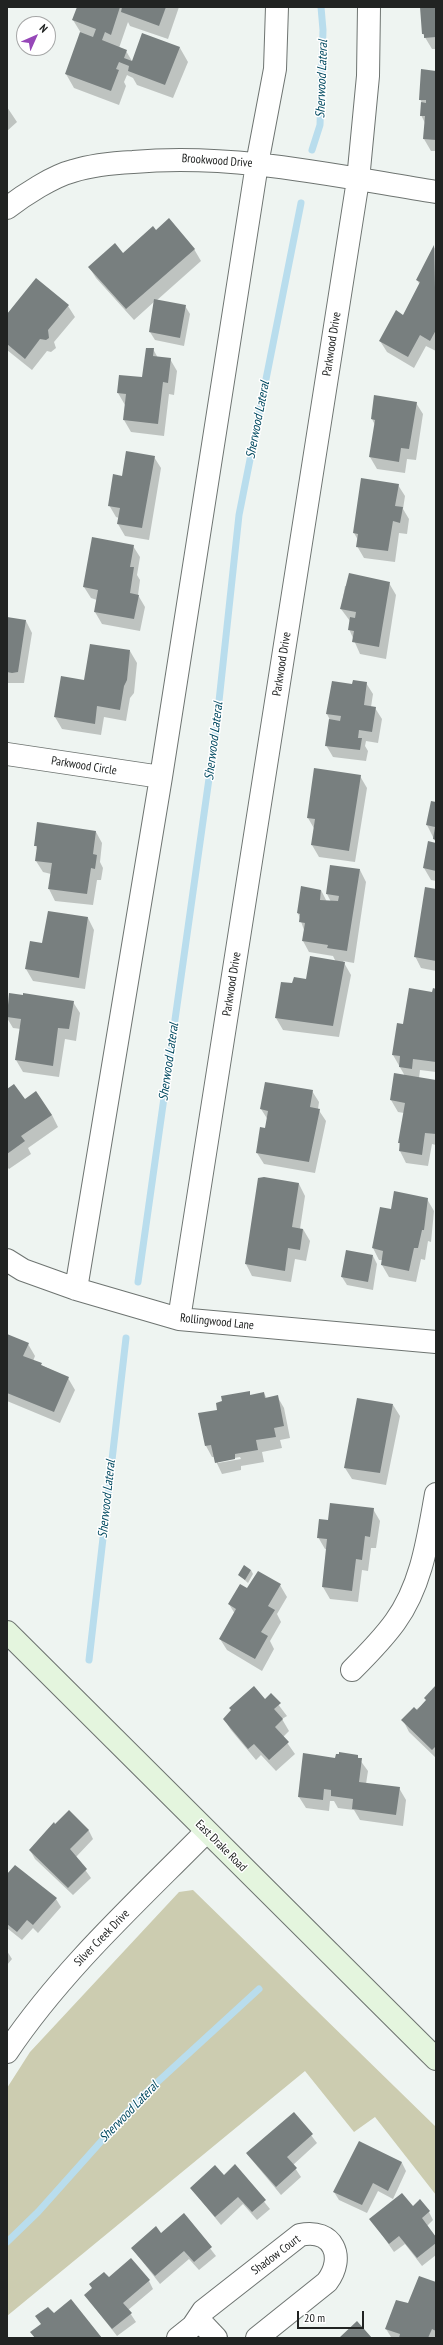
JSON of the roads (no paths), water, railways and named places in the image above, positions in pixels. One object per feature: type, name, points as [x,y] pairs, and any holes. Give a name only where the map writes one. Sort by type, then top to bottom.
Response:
[{"type":"main road","name":"East Drake Road","points":[[7,1632],[206,1832],[436,2059]]},
{"type":"street","points":[[76,1289],[161,777],[257,164],[275,69],[277,7]]},
{"type":"street","name":"Parkwood Drive","points":[[179,1319],[348,178],[368,76],[369,7]]},
{"type":"street","name":"Brookwood Drive","points":[[7,208],[72,171],[112,164],[171,158],[212,159],[257,164],[436,192]]},
{"type":"street","name":"Parkwood Circle","points":[[7,754],[161,777]]},
{"type":"street","name":"Rollingwood Lane","points":[[7,1260],[23,1270],[76,1289],[179,1319],[436,1342]]},
{"type":"street","points":[[352,1670],[388,1632],[412,1590],[425,1553],[436,1494]]},
{"type":"street","name":"Silver Creek Drive","points":[[7,2052],[47,2000],[84,1956],[206,1832]]},
{"type":"street","name":"Shadow Court","points":[[178,2338],[193,2326],[203,2311],[300,2235],[310,2233],[320,2235],[334,2247],[337,2255],[333,2274],[327,2282],[257,2338]]},
{"type":"street","points":[[198,2319],[216,2338]]},
{"type":"waterway","name":"Sherwood Lateral","points":[[312,150],[320,125],[323,30],[321,7]]},
{"type":"waterway","name":"Sherwood Lateral","points":[[138,1282],[216,729],[239,515],[301,203]]},
{"type":"waterway","name":"Sherwood Lateral","points":[[89,1660],[126,1338]]},
{"type":"waterway","name":"Sherwood Lateral","points":[[7,2242],[38,2212],[139,2099],[259,1989]]}]
